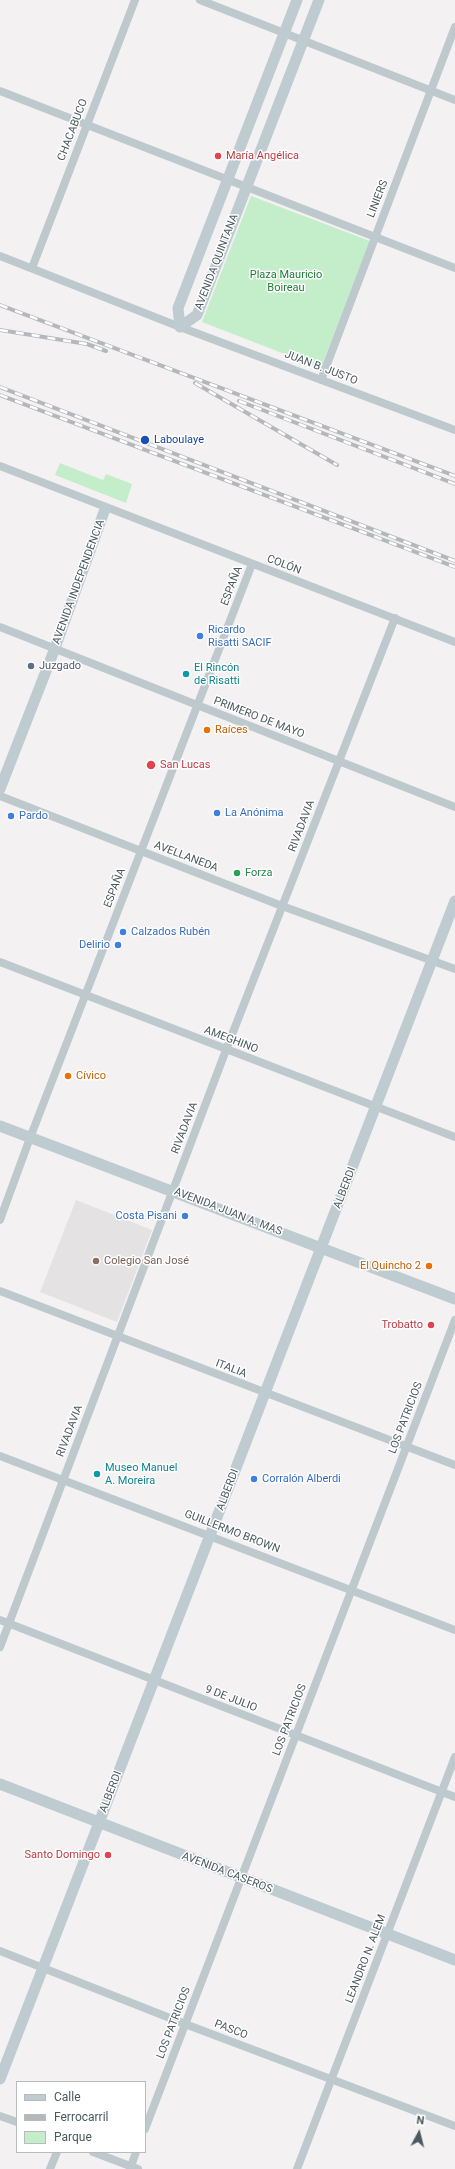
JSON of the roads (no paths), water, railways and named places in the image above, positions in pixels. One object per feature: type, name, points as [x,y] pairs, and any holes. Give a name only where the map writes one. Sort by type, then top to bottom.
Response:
[{"type":"main road","name":"AVENIDA QUINTANA","points":[[296,0],[178,308],[180,326],[197,315],[319,0]]},
{"type":"main road","name":"AVENIDA INDEPENDENCIA","points":[[0,789],[55,648],[105,508]]},
{"type":"main road","name":"ALBERDI","points":[[0,2079],[455,901]]},
{"type":"main road","name":"AVENIDA JUAN A. MAS","points":[[0,1126],[455,1299]]},
{"type":"main road","name":"AVENIDA CASEROS","points":[[0,1784],[241,1879],[455,1960]]},
{"type":"street","name":"CHACABUCO","points":[[32,268],[135,0]]},
{"type":"street","points":[[200,0],[283,34],[455,100]]},
{"type":"street","name":"LINIERS","points":[[321,380],[455,27]]},
{"type":"street","points":[[0,91],[455,268]]},
{"type":"street","name":"JUAN B. JUSTO","points":[[0,256],[455,430]]},
{"type":"street","name":"COLÓN","points":[[0,466],[105,508],[455,642]]},
{"type":"street","name":"ESPAÑA","points":[[0,1220],[30,1138],[252,564]]},
{"type":"street","name":"RIVADAVIA","points":[[0,1647],[226,1050],[395,618]]},
{"type":"street","name":"PRIMERO DE MAYO","points":[[0,627],[455,807]]},
{"type":"street","name":"AVELLANEDA","points":[[0,796],[282,906],[455,969]]},
{"type":"street","name":"AMEGHINO","points":[[0,962],[376,1108],[455,1137]]},
{"type":"street","name":"ITALIA","points":[[0,1291],[265,1394],[455,1465]]},
{"type":"street","name":"LOS PATRICIOS","points":[[146,2126],[455,1320]]},
{"type":"street","name":"GUILLERMO BROWN","points":[[0,1456],[210,1535],[455,1630]]},
{"type":"street","name":"9 DE JULIO","points":[[0,1620],[455,1797]]},
{"type":"street","name":"LEANDRO N. ALEM","points":[[297,2169],[455,1757]]},
{"type":"street","name":"PASCO","points":[[0,1951],[185,2024],[455,2126]]},
{"type":"street","points":[[0,2116],[16,2122]]},
{"type":"street","points":[[50,2169],[57,2153]]},
{"type":"street","points":[[96,2153],[133,2168],[136,2153]]},
{"type":"railway","points":[[0,305],[455,476]]},
{"type":"railway","points":[[0,330],[87,344],[106,351]]},
{"type":"railway","points":[[195,383],[337,465]]},
{"type":"railway","points":[[0,387],[455,561]]},
{"type":"railway","points":[[0,395],[455,567]]},
{"type":"railway","points":[[239,401],[455,484]]},
{"type":"place","name":"María Angélica","points":[[218,156]]},
{"type":"place","name":"Laboulaye","points":[[145,440]]},
{"type":"place","name":"Ricardo Risatti SACIF","points":[[200,636]]},
{"type":"place","name":"Juzgado","points":[[31,666]]},
{"type":"place","name":"El Rincón de Risatti","points":[[186,674]]},
{"type":"place","name":"Raíces","points":[[207,730]]},
{"type":"place","name":"San Lucas","points":[[151,765]]},
{"type":"place","name":"La Anónima","points":[[217,813]]},
{"type":"place","name":"Pardo","points":[[11,816]]},
{"type":"place","name":"Forza","points":[[237,873]]},
{"type":"place","name":"Calzados Rubén","points":[[123,932]]},
{"type":"place","name":"Delirio","points":[[118,945]]},
{"type":"place","name":"Cívico","points":[[68,1076]]},
{"type":"place","name":"Costa Pisani","points":[[185,1216]]},
{"type":"place","name":"Colegio San José","points":[[96,1261]]},
{"type":"place","name":"El Quincho 2","points":[[429,1266]]},
{"type":"place","name":"Trobatto","points":[[431,1325]]},
{"type":"place","name":"Museo Manuel A. Moreira","points":[[97,1474]]},
{"type":"place","name":"Corralón Alberdi","points":[[254,1479]]},
{"type":"place","name":"Santo Domingo","points":[[108,1855]]},
{"type":"park label","name":"Plaza Mauricio Boireau","points":[[286,281]]}]
